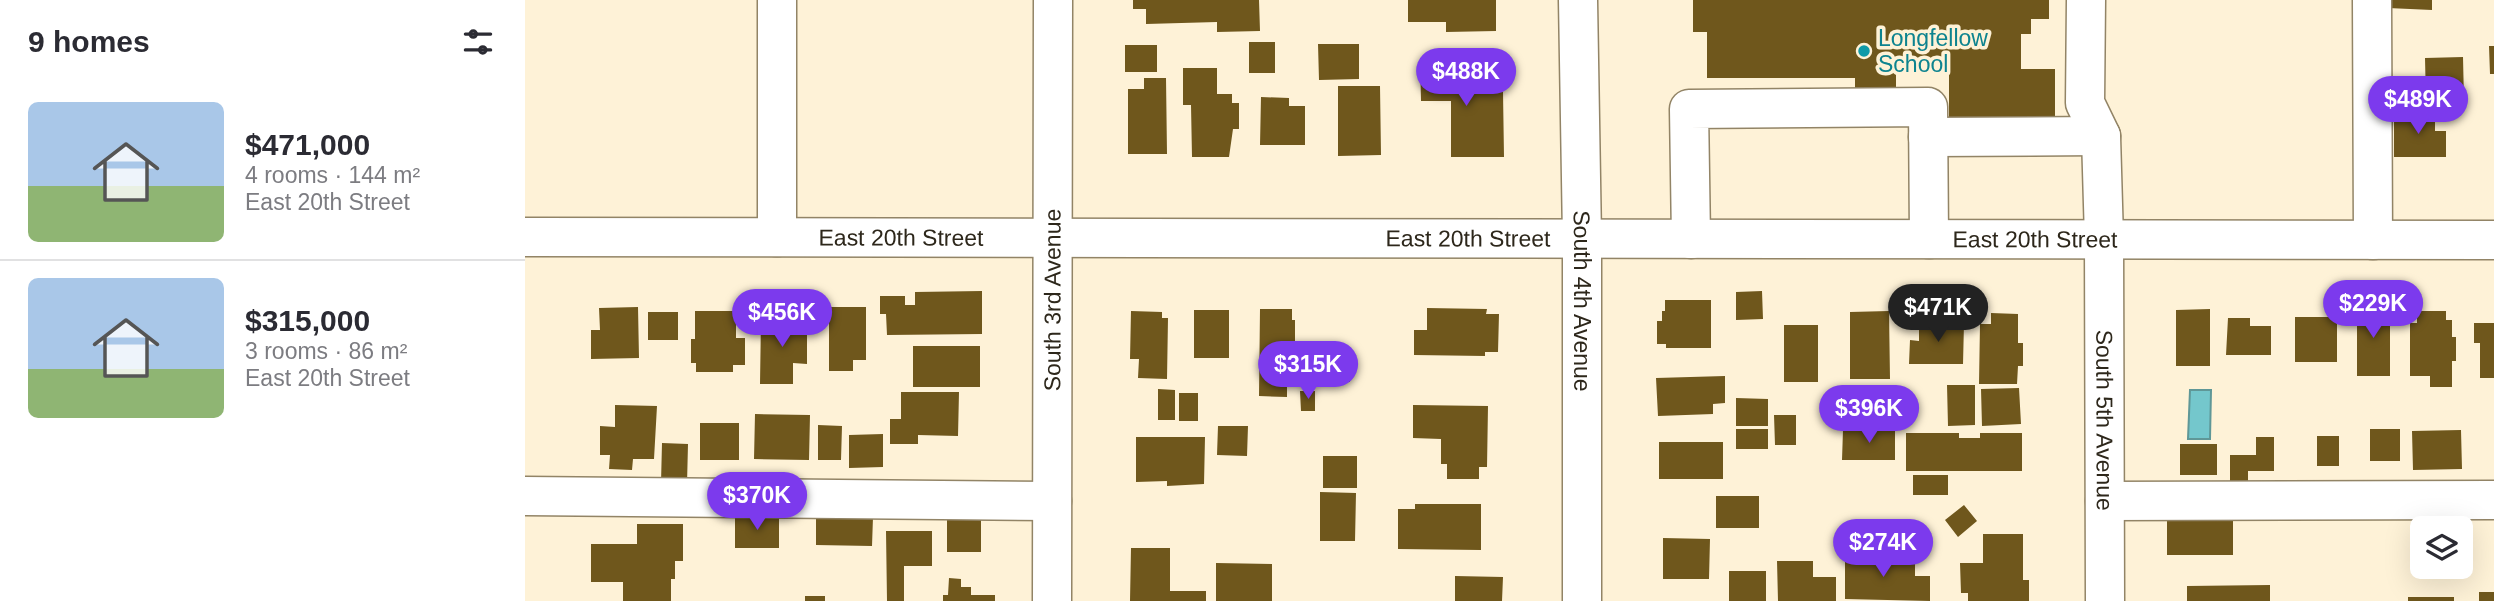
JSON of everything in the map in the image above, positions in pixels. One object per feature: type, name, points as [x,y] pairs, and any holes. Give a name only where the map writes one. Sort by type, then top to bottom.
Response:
[{"type":"street","points":[[777,0],[777,237]]},
{"type":"street","name":"South 3rd Avenue","points":[[1052,601],[1053,0]]},
{"type":"street","name":"South 4th Avenue","points":[[1578,0],[1583,239],[1582,601]]},
{"type":"street","points":[[1928,137],[2101,136],[2085,103],[2086,0]]},
{"type":"street","points":[[2372,0],[2373,240]]},
{"type":"street","points":[[1691,239],[1689,109],[1928,107],[1929,239]]},
{"type":"street","name":"South 5th Avenue","points":[[2101,136],[2104,239],[2105,601]]},
{"type":"street","name":"East 20th Street","points":[[525,237],[2494,240]]},
{"type":"street","points":[[525,496],[1052,501]]},
{"type":"street","points":[[2105,501],[2494,499]]},
{"type":"water","points":[[2190,390],[2211,390],[2210,439],[2188,439]]},
{"type":"building","points":[[1133,0],[1259,0],[1260,31],[1217,32],[1217,22],[1146,24],[1146,9],[1133,9]]},
{"type":"building","points":[[1408,0],[1496,0],[1496,31],[1446,32],[1446,22],[1408,22]]},
{"type":"building","name":"Longfellow School","points":[[1693,0],[2049,0],[2049,19],[2031,19],[2031,34],[2021,34],[2021,69],[2055,69],[2055,120],[1949,120],[1949,69],[1896,69],[1896,93],[1855,93],[1855,78],[1707,78],[1707,32],[1693,32]]},
{"type":"building","points":[[2389,0],[2432,0],[2432,10],[2388,8]]},
{"type":"building","points":[[1249,42],[1275,42],[1275,73],[1249,73]]},
{"type":"building","points":[[1318,44],[1359,44],[1359,79],[1319,80]]},
{"type":"building","points":[[1125,45],[1157,45],[1157,72],[1125,72]]},
{"type":"building","points":[[2489,46],[2494,46],[2494,74],[2490,74]]},
{"type":"building","points":[[2463,57],[2464,101],[2426,102],[2425,58]]},
{"type":"building","points":[[1420,58],[1461,58],[1462,82],[1490,81],[1491,92],[1503,92],[1504,157],[1451,157],[1451,101],[1421,101]]},
{"type":"building","points":[[1183,68],[1217,68],[1217,94],[1232,94],[1232,103],[1239,103],[1239,129],[1233,129],[1229,157],[1192,157],[1191,105],[1183,105]]},
{"type":"building","points":[[1144,78],[1166,78],[1167,154],[1128,154],[1128,89],[1144,89]]},
{"type":"building","points":[[1338,86],[1380,86],[1381,155],[1338,156]]},
{"type":"building","points":[[1261,97],[1289,98],[1289,106],[1305,106],[1305,145],[1260,145]]},
{"type":"building","points":[[2394,113],[2435,113],[2435,131],[2446,131],[2446,157],[2394,157]]},
{"type":"building","points":[[982,291],[982,334],[887,335],[886,314],[880,314],[880,296],[905,296],[905,305],[915,305],[915,292]]},
{"type":"building","points":[[1762,291],[1763,319],[1736,320],[1736,292]]},
{"type":"building","points":[[1665,300],[1711,300],[1711,348],[1666,348],[1666,344],[1657,344],[1657,321],[1662,321]]},
{"type":"building","points":[[2357,304],[2390,304],[2390,376],[2357,376]]},
{"type":"building","points":[[638,307],[639,358],[591,359],[591,330],[600,330],[599,308]]},
{"type":"building","points":[[829,307],[866,307],[866,360],[853,360],[853,371],[829,371]]},
{"type":"building","points":[[1427,308],[1487,309],[1486,314],[1499,314],[1498,352],[1485,352],[1485,356],[1414,355],[1414,330],[1427,330]]},
{"type":"building","points":[[1260,309],[1292,309],[1292,320],[1295,320],[1295,353],[1309,354],[1309,386],[1287,385],[1287,397],[1259,396]]},
{"type":"building","points":[[2210,309],[2210,366],[2176,366],[2176,310]]},
{"type":"building","points":[[1194,310],[1229,310],[1229,358],[1194,358]]},
{"type":"building","points":[[695,311],[736,311],[736,338],[745,338],[745,365],[733,365],[733,372],[696,372],[696,363],[691,363],[691,339],[695,339]]},
{"type":"building","points":[[1131,311],[1162,312],[1162,318],[1168,318],[1167,379],[1138,378],[1139,359],[1130,359]]},
{"type":"building","points":[[1889,311],[1890,379],[1850,379],[1850,312]]},
{"type":"building","points":[[2417,311],[2446,311],[2446,320],[2452,320],[2452,337],[2456,337],[2456,361],[2452,361],[2452,387],[2430,387],[2430,376],[2410,376],[2410,323],[2417,323]]},
{"type":"building","points":[[648,312],[678,312],[678,340],[648,340]]},
{"type":"building","points":[[1991,313],[2018,314],[2018,343],[2023,343],[2023,366],[2018,366],[2017,384],[1979,384],[1980,324],[1991,324]]},
{"type":"building","points":[[2295,317],[2337,317],[2337,362],[2295,362]]},
{"type":"building","points":[[761,318],[807,318],[807,364],[793,363],[793,384],[760,384]]},
{"type":"building","points":[[2228,318],[2250,318],[2250,326],[2271,326],[2271,355],[2226,355]]},
{"type":"building","points":[[1919,322],[1964,323],[1963,364],[1909,364],[1910,340],[1919,341]]},
{"type":"building","points":[[2474,323],[2494,323],[2494,378],[2480,378],[2480,343],[2474,343]]},
{"type":"building","points":[[1784,325],[1818,325],[1818,382],[1784,382]]},
{"type":"building","points":[[913,346],[980,346],[980,387],[913,387]]},
{"type":"building","points":[[1321,347],[1350,347],[1350,382],[1321,382]]},
{"type":"building","points":[[1725,376],[1725,403],[1713,404],[1713,414],[1658,416],[1656,378]]},
{"type":"building","points":[[1947,385],[1975,385],[1975,425],[1948,426]]},
{"type":"building","points":[[1841,387],[1861,387],[1861,417],[1841,418]]},
{"type":"building","points":[[2019,388],[2021,424],[1982,426],[1981,389]]},
{"type":"building","points":[[1158,389],[1175,390],[1175,420],[1158,420]]},
{"type":"building","points":[[1300,391],[1315,391],[1315,411],[1301,411]]},
{"type":"building","points":[[901,392],[959,392],[958,436],[918,435],[918,444],[890,444],[890,419],[901,419]]},
{"type":"building","points":[[1179,393],[1198,393],[1198,421],[1179,421]]},
{"type":"building","points":[[1736,398],[1768,399],[1768,426],[1736,426]]},
{"type":"building","points":[[615,405],[657,406],[654,459],[633,459],[632,470],[609,469],[610,455],[600,455],[600,426],[615,427]]},
{"type":"building","points":[[1413,405],[1488,406],[1487,467],[1479,467],[1479,479],[1447,479],[1447,464],[1441,464],[1441,439],[1413,438]]},
{"type":"building","points":[[755,414],[810,415],[809,460],[754,459]]},
{"type":"building","points":[[1774,415],[1796,415],[1796,445],[1775,445]]},
{"type":"building","points":[[700,423],[739,423],[739,460],[700,460]]},
{"type":"building","points":[[818,425],[842,426],[841,460],[818,460]]},
{"type":"building","points":[[1218,426],[1248,426],[1247,456],[1217,455]]},
{"type":"building","points":[[1736,429],[1768,429],[1768,449],[1736,449]]},
{"type":"building","points":[[2370,429],[2400,429],[2400,461],[2370,461]]},
{"type":"building","points":[[1843,430],[1895,430],[1895,460],[1842,460]]},
{"type":"building","points":[[2461,430],[2462,469],[2413,470],[2412,431]]},
{"type":"building","points":[[1906,433],[1959,433],[1959,438],[1980,438],[1980,433],[2022,433],[2022,471],[1906,471]]},
{"type":"building","points":[[883,434],[883,467],[849,468],[849,435]]},
{"type":"building","points":[[2317,436],[2339,436],[2339,466],[2317,466]]},
{"type":"building","points":[[1136,437],[1205,437],[1204,484],[1167,486],[1167,481],[1136,482]]},
{"type":"building","points":[[2256,437],[2274,437],[2274,471],[2248,471],[2248,482],[2230,482],[2230,455],[2256,455]]},
{"type":"building","points":[[1659,442],[1723,442],[1723,479],[1659,479]]},
{"type":"building","points":[[662,443],[688,444],[687,484],[661,483]]},
{"type":"building","points":[[2180,444],[2217,444],[2217,475],[2180,475]]},
{"type":"building","points":[[1323,456],[1357,456],[1357,488],[1323,488]]},
{"type":"building","points":[[1913,475],[1948,475],[1948,495],[1913,495]]},
{"type":"building","points":[[1320,492],[1356,493],[1355,541],[1320,541]]},
{"type":"building","points":[[1716,496],[1759,496],[1759,528],[1716,528]]},
{"type":"building","points":[[1415,504],[1481,504],[1481,550],[1398,549],[1398,509],[1415,509]]},
{"type":"building","points":[[1964,505],[1977,521],[1958,537],[1945,520]]},
{"type":"building","points":[[947,513],[981,513],[981,552],[947,552]]},
{"type":"building","points":[[735,516],[779,516],[779,548],[735,548]]},
{"type":"building","points":[[816,516],[873,517],[872,546],[816,545]]},
{"type":"building","points":[[2167,517],[2233,518],[2233,555],[2167,555]]},
{"type":"building","points":[[637,524],[683,524],[683,561],[675,561],[675,579],[671,579],[671,601],[623,601],[623,582],[591,582],[591,544],[637,544]]},
{"type":"building","points":[[886,531],[932,531],[932,566],[904,566],[904,601],[887,601]]},
{"type":"building","points":[[1983,534],[2023,534],[2023,580],[2029,580],[2029,601],[1968,601],[1968,593],[1961,593],[1960,563],[1983,563]]},
{"type":"building","points":[[1663,538],[1710,539],[1709,579],[1663,579]]},
{"type":"building","points":[[1856,547],[1873,547],[1873,560],[1915,560],[1915,576],[1930,576],[1930,601],[1845,599],[1845,555],[1856,555]]},
{"type":"building","points":[[1131,548],[1170,548],[1170,591],[1206,591],[1206,601],[1130,601]]},
{"type":"building","points":[[1777,561],[1813,561],[1813,577],[1836,577],[1836,601],[1778,601]]},
{"type":"building","points":[[1216,563],[1272,564],[1272,601],[1216,601]]},
{"type":"building","points":[[1729,571],[1766,571],[1766,601],[1729,601]]},
{"type":"building","points":[[1455,576],[1503,577],[1502,601],[1455,601]]},
{"type":"building","points":[[949,578],[961,579],[961,587],[971,587],[971,595],[995,595],[995,601],[943,601],[943,595],[948,595]]},
{"type":"building","points":[[2270,585],[2270,601],[2187,601],[2187,586]]},
{"type":"building","points":[[2479,592],[2494,592],[2494,601],[2479,601]]},
{"type":"building","points":[[805,596],[825,596],[825,601],[805,601]]},
{"type":"building","points":[[2408,597],[2454,597],[2454,601],[2408,601]]},
{"type":"place","name":"Longfellow School","points":[[1864,51]]}]
